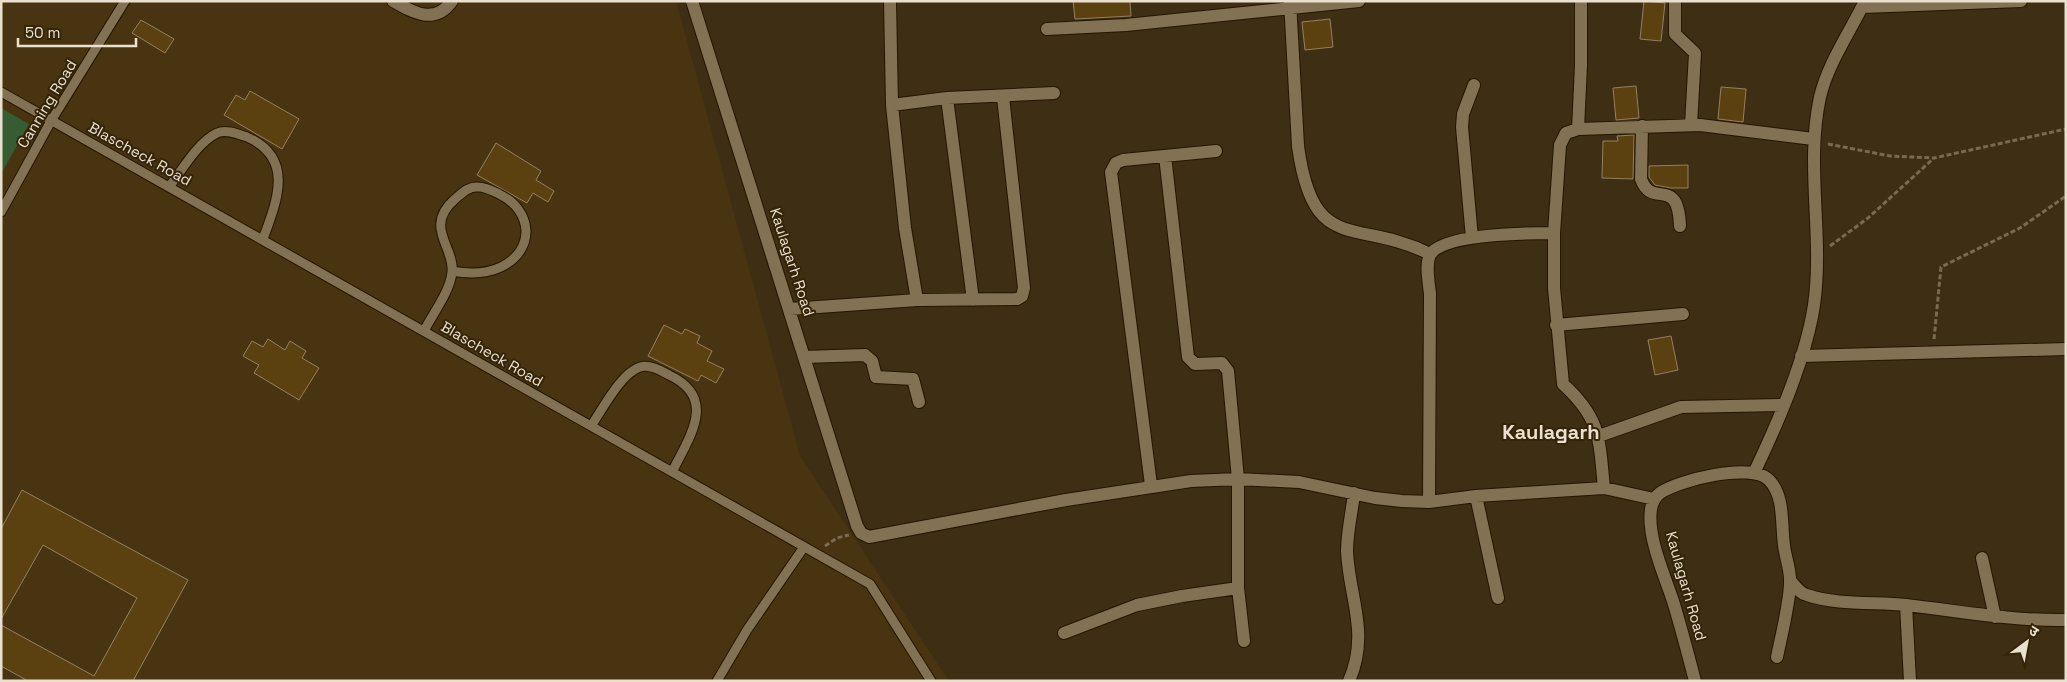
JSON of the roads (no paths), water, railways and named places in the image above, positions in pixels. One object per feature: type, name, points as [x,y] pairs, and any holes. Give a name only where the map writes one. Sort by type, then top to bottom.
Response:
[{"type":"street","points":[[393,1],[420,15],[434,16],[442,12],[452,1]]},
{"type":"street","name":"Kaulagarh Road","points":[[692,1],[857,526],[861,533],[869,537],[876,537],[1151,486]]},
{"type":"street","points":[[890,1],[892,105],[905,228],[917,300]]},
{"type":"street","points":[[1047,29],[1126,26],[1292,5],[1358,1]]},
{"type":"street","points":[[1578,129],[1581,65],[1580,1]]},
{"type":"street","points":[[1675,1],[1676,34],[1695,53],[1691,125]]},
{"type":"street","points":[[1754,472],[1784,406],[1801,356],[1814,307],[1817,254],[1813,139],[1820,95],[1834,62],[1864,4],[2021,1]]},
{"type":"street","points":[[1292,5],[1298,146],[1301,168],[1312,202],[1328,222],[1340,229],[1399,241],[1430,254]]},
{"type":"street","points":[[1472,238],[1462,127],[1463,114],[1474,86]]},
{"type":"street","points":[[892,105],[947,98],[1003,97],[1054,93]]},
{"type":"street","points":[[790,309],[917,300],[1017,299],[1022,296],[1024,292],[1003,97]]},
{"type":"street","points":[[947,98],[973,300]]},
{"type":"street","points":[[1604,488],[1599,436],[1592,417],[1579,399],[1562,384],[1556,325],[1554,233],[1560,145],[1566,133],[1578,129],[1691,125],[1730,127],[1813,139]]},
{"type":"street","points":[[1642,126],[1641,179],[1643,185],[1648,190],[1671,196],[1677,202],[1680,226]]},
{"type":"street","points":[[1216,151],[1123,160],[1116,163],[1111,172],[1151,486],[1238,479],[1299,482],[1393,500],[1429,502],[1476,496],[1604,488],[1654,499],[1666,490],[1690,482],[1725,473],[1754,472],[1770,481],[1778,496],[1790,580],[1777,657]]},
{"type":"street","points":[[1164,156],[1188,357],[1195,364],[1222,363],[1226,366],[1238,479],[1238,588],[1244,641]]},
{"type":"street","points":[[1429,502],[1430,294],[1428,262],[1430,254],[1445,244],[1472,238],[1554,233]]},
{"type":"street","points":[[1556,325],[1683,314]]},
{"type":"street","points":[[1801,356],[2066,349]]},
{"type":"street","points":[[804,357],[866,355],[872,362],[876,377],[913,380],[919,402]]},
{"type":"street","points":[[1599,436],[1680,406],[1784,406]]},
{"type":"street","points":[[1349,681],[1359,654],[1358,615],[1347,552],[1354,493]]},
{"type":"street","points":[[1476,496],[1498,598]]},
{"type":"street","name":"Kaulagarh Road","points":[[1654,499],[1652,524],[1661,568],[1673,601],[1696,681]]},
{"type":"street","points":[[1982,558],[1995,617]]},
{"type":"street","points":[[1790,580],[1807,596],[1832,600],[1906,605],[1995,617],[2066,620]]},
{"type":"street","points":[[1064,633],[1137,605],[1238,588]]},
{"type":"street","points":[[1906,605],[1910,681]]},
{"type":"lane","name":"Canning Road","points":[[1,212],[51,121],[125,1]]},
{"type":"lane","name":"Blascheck Road","points":[[1,92],[870,584],[931,681]]},
{"type":"lane","points":[[169,187],[197,150],[219,132],[228,132],[249,138],[266,149],[272,156],[278,170],[275,203],[263,239]]},
{"type":"lane","points":[[424,330],[444,293],[452,271],[441,230],[444,212],[448,205],[473,187],[486,188],[512,200],[520,210],[526,225],[524,243],[517,253],[501,267],[486,272],[465,274],[452,271]]},
{"type":"lane","points":[[591,426],[624,378],[639,367],[647,366],[671,376],[683,383],[694,396],[697,416],[672,472]]},
{"type":"lane","points":[[717,681],[747,630],[804,547]]},
{"type":"district","name":"Kaulagarh","points":[[1551,432]]}]
